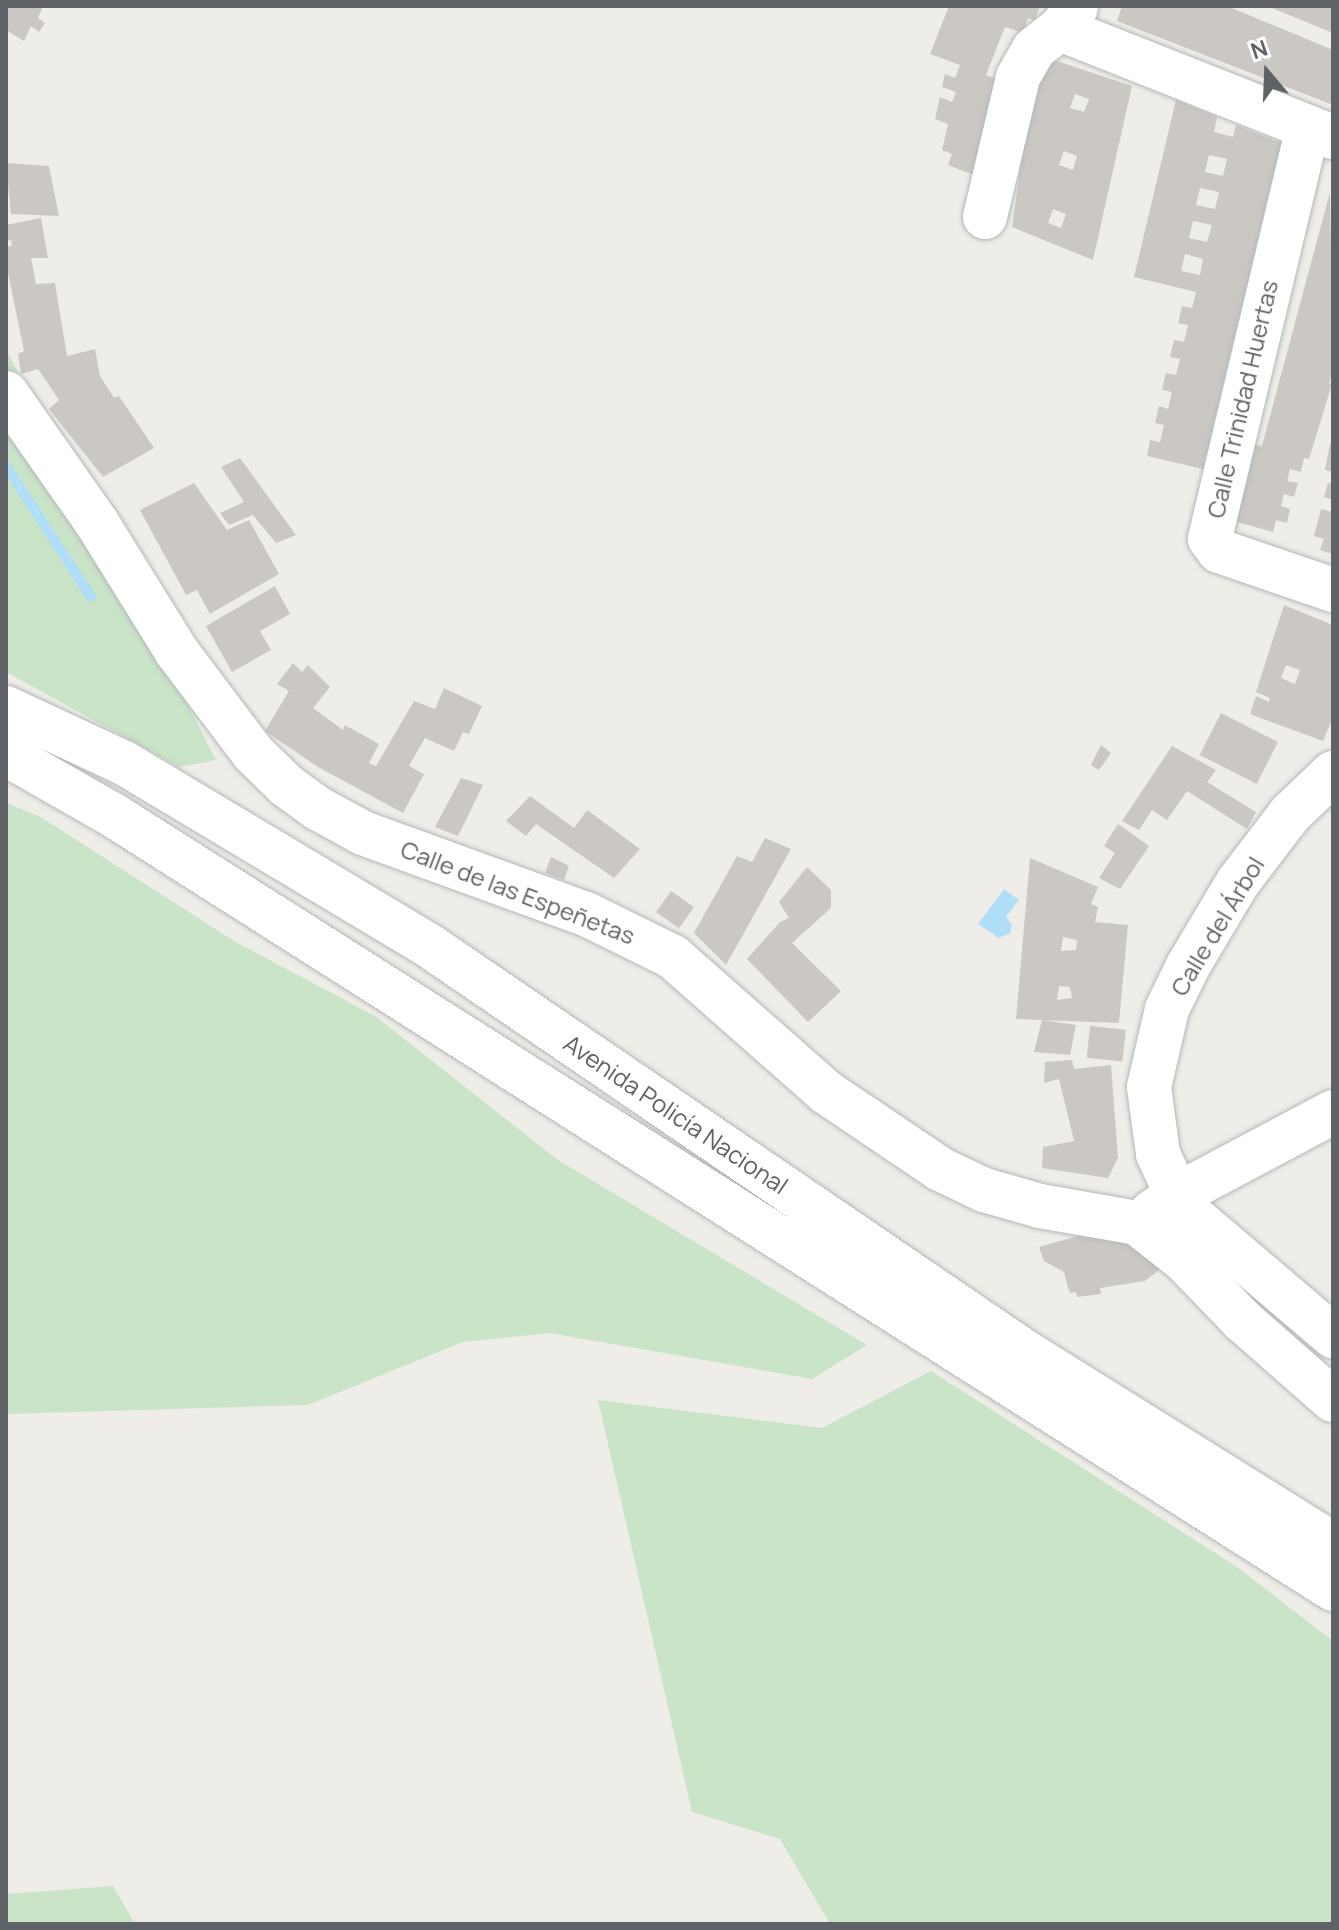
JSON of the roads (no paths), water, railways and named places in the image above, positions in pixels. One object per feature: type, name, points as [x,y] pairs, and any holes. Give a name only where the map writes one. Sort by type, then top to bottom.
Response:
[{"type":"street","points":[[985,217],[1018,77],[1034,49],[1069,18],[1320,132]]},
{"type":"street","name":"Calle Trinidad Huertas","points":[[1320,132],[1210,539],[1219,551],[1333,590]]},
{"type":"street","name":"Calle de las Espeñetas","points":[[6,393],[97,523],[177,652],[253,753],[287,786],[319,809],[363,833],[588,915],[673,957],[826,1092],[940,1169],[984,1190],[1040,1206],[1137,1223],[1184,1260],[1243,1321],[1333,1400]]},
{"type":"street","name":"Avenida Policía Nacional","points":[[6,708],[124,763],[431,947],[1022,1350],[1333,1544]]},
{"type":"street","name":"Avenida Policía Nacional","points":[[6,754],[113,815],[1333,1589]]},
{"type":"street","name":"Calle del Árbol","points":[[1330,784],[1290,814],[1238,882],[1167,1009],[1149,1087],[1153,1135],[1177,1195],[1191,1215],[1333,1336]]},
{"type":"street","points":[[1137,1223],[1177,1195],[1329,1119]]},
{"type":"water","points":[[1004,889],[1019,900],[1006,917],[1012,925],[1010,933],[999,938],[978,924]]},
{"type":"waterway","points":[[6,466],[91,597]]}]
